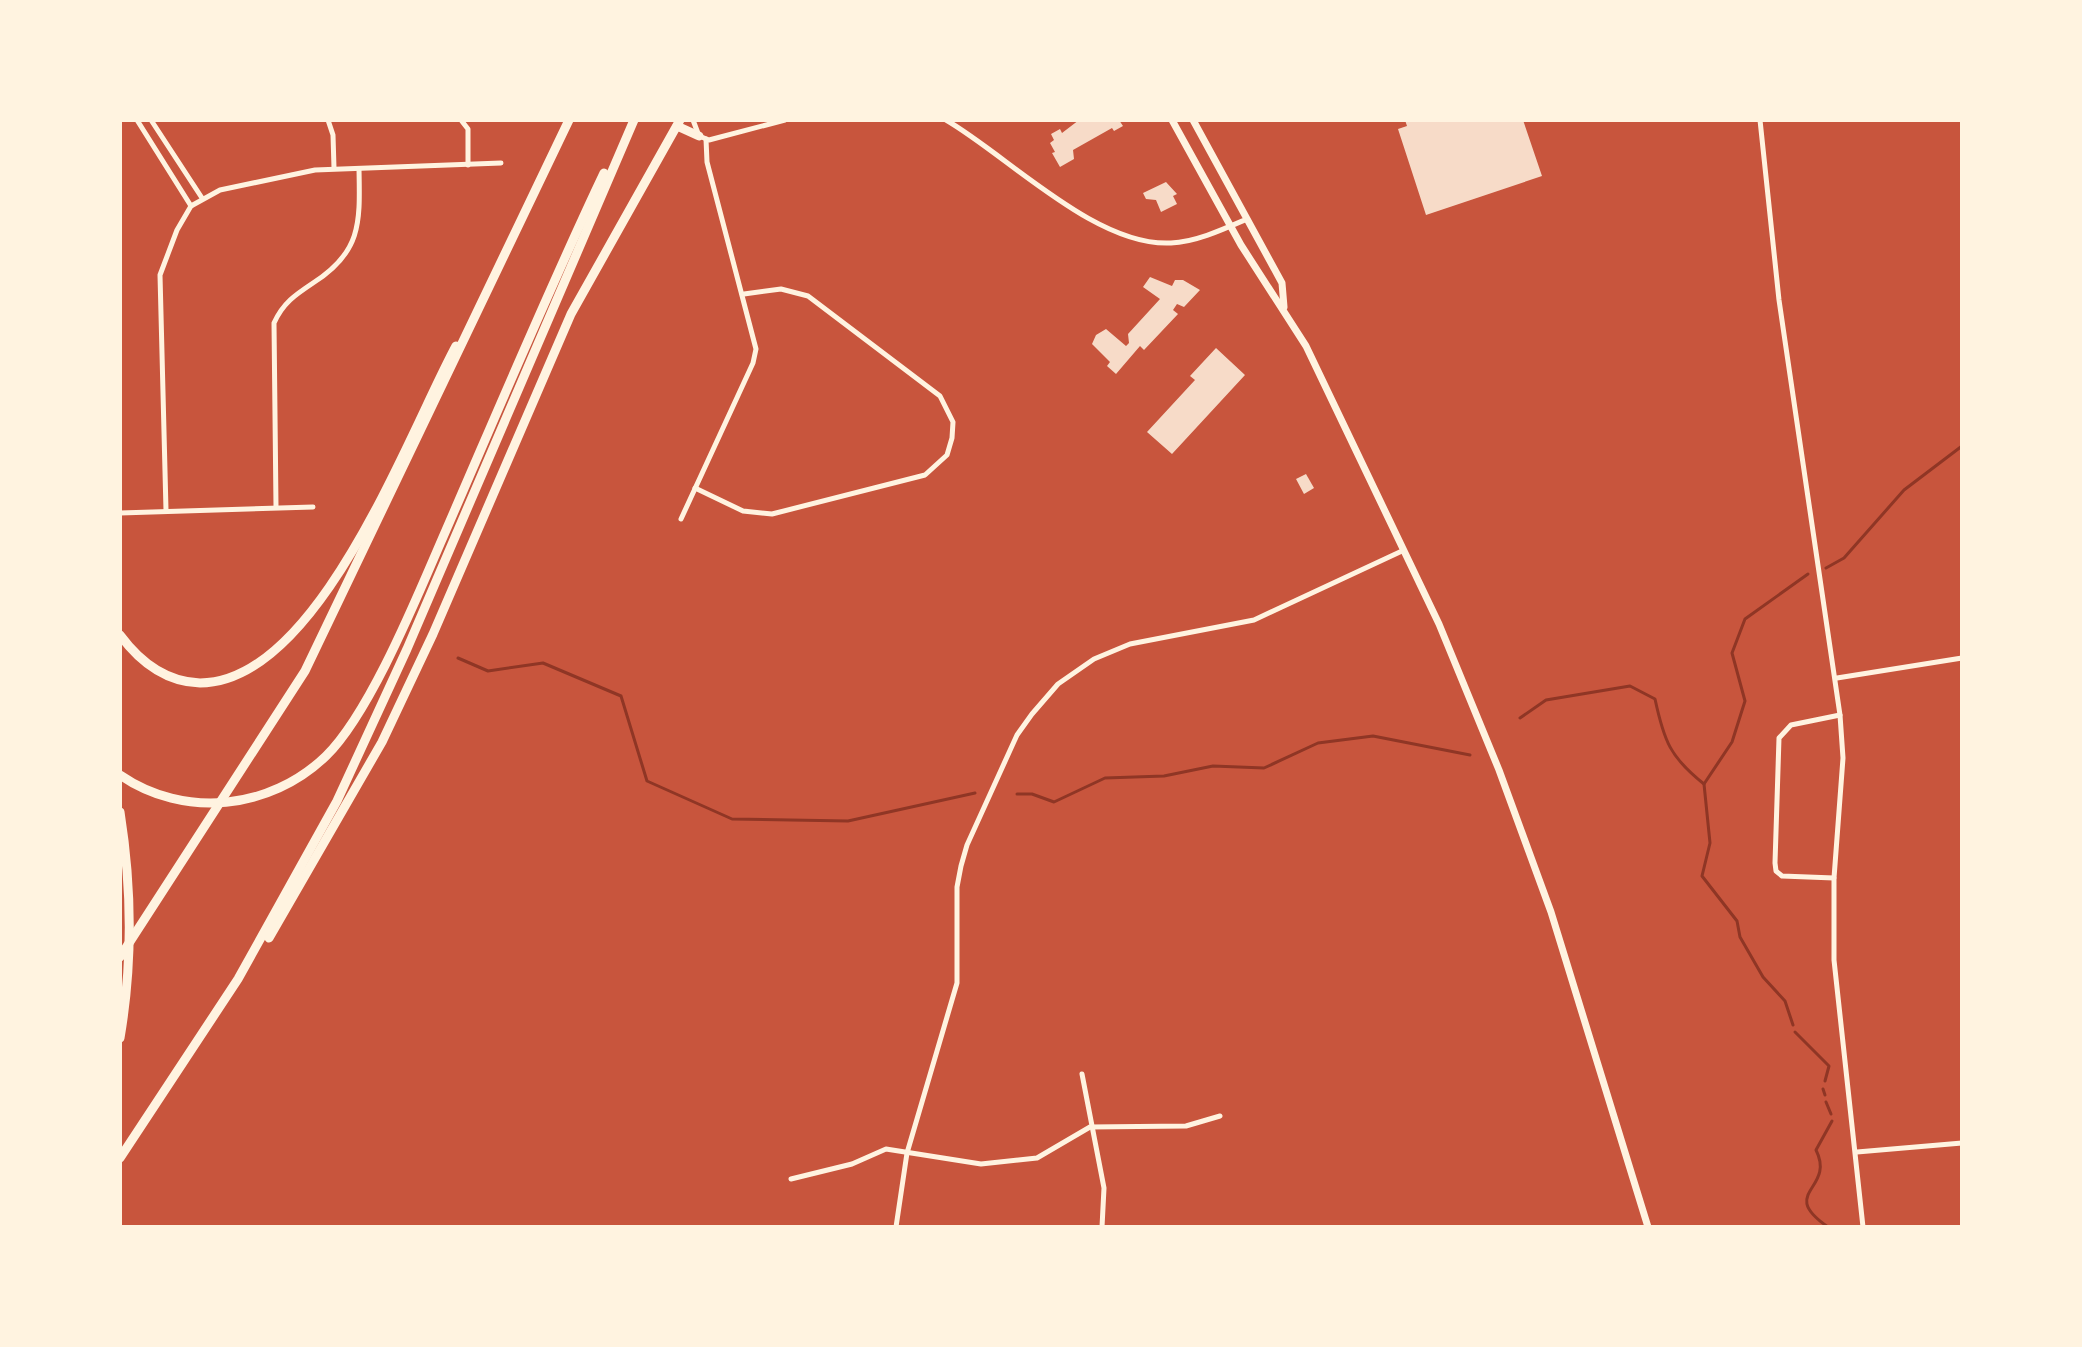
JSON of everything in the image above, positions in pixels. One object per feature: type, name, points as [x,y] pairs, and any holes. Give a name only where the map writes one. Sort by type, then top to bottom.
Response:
[{"type":"highway","points":[[120,957],[290,699],[332,620],[569,120]]},
{"type":"highway","points":[[120,775],[156,794],[194,803],[234,802],[274,792],[307,773],[336,746],[377,675],[426,576],[632,120]]},
{"type":"highway","points":[[238,979],[307,858],[356,761],[632,120]]},
{"type":"highway","points":[[120,1158],[238,979],[279,924],[389,728],[571,314],[678,123],[702,138]]},
{"type":"highway","points":[[120,635],[147,665],[183,682],[204,683],[236,676],[281,646],[327,591],[352,551],[432,390],[491,284]]},
{"type":"highway","points":[[120,812],[129,896],[129,972],[120,1038]]},
{"type":"main road","points":[[1172,120],[1230,226],[1306,346],[1439,624],[1528,847],[1648,1227]]},
{"type":"main road","points":[[1193,120],[1282,283],[1284,307]]},
{"type":"street","points":[[137,120],[197,201]]},
{"type":"street","points":[[151,120],[197,201]]},
{"type":"street","points":[[328,120],[333,135],[334,168]]},
{"type":"street","points":[[461,120],[468,129],[468,165]]},
{"type":"street","points":[[681,519],[753,363],[755,337],[702,138],[693,120]]},
{"type":"street","points":[[702,138],[785,120]]},
{"type":"street","points":[[946,120],[1079,213],[1149,242],[1172,243],[1247,219]]},
{"type":"street","points":[[1760,120],[1779,300],[1840,715],[1843,758],[1834,878],[1834,960],[1863,1227]]},
{"type":"street","points":[[166,510],[160,275],[177,230],[197,201],[238,185],[334,168],[501,163]]},
{"type":"street","points":[[276,507],[274,323],[288,300],[331,272],[353,245],[359,220],[359,169]]},
{"type":"street","points":[[695,488],[743,511],[772,514],[925,475],[947,455],[952,438],[953,422],[940,396],[808,296],[781,289],[744,294]]},
{"type":"street","points":[[120,513],[313,507]]},
{"type":"street","points":[[896,1227],[907,1153],[957,983],[957,887],[967,845],[1017,735],[1032,714],[1058,684],[1094,659],[1130,644],[1254,620],[1402,551]]},
{"type":"street","points":[[1836,678],[1962,658]]},
{"type":"street","points":[[1834,878],[1782,876],[1776,871],[1779,738],[1791,725],[1840,715]]},
{"type":"street","points":[[1082,1074],[1104,1188],[1102,1227]]},
{"type":"street","points":[[791,1179],[852,1164],[886,1149],[981,1164],[1037,1158],[1090,1127],[1186,1126],[1220,1116]]},
{"type":"street","points":[[1857,1152],[1962,1143]]},
{"type":"building","points":[[1079,120],[1119,120],[1123,126],[1114,131],[1112,128],[1073,150],[1074,159],[1060,167],[1052,153],[1055,152],[1050,143],[1054,140],[1051,134],[1060,129],[1062,133]]},
{"type":"building","points":[[1405,120],[1523,120],[1542,176],[1426,215],[1398,129],[1407,126]]},
{"type":"building","points":[[1166,182],[1177,194],[1173,196],[1177,204],[1161,212],[1156,200],[1146,199],[1143,193]]},
{"type":"building","points":[[1150,277],[1172,286],[1175,280],[1183,280],[1200,290],[1184,307],[1177,304],[1173,310],[1178,314],[1144,350],[1140,346],[1116,374],[1107,366],[1110,362],[1092,344],[1096,335],[1106,329],[1126,346],[1129,343],[1128,334],[1160,299],[1143,287]]},
{"type":"building","points":[[1216,348],[1245,375],[1172,454],[1147,432],[1195,380],[1190,376]]},
{"type":"building","points":[[1306,474],[1314,488],[1304,494],[1296,479]]},
{"type":"waterway","points":[[1826,568],[1844,558],[1904,490],[1962,446]]},
{"type":"waterway","points":[[1793,1025],[1785,1001],[1763,977],[1740,937],[1737,921],[1702,876],[1710,843],[1704,784],[1732,742],[1745,701],[1732,653],[1745,619],[1808,574]]},
{"type":"waterway","points":[[458,658],[488,671],[543,663],[621,696],[647,781],[732,819],[848,821],[975,793]]},
{"type":"waterway","points":[[1520,718],[1546,700],[1630,686],[1655,699],[1670,747],[1683,765],[1704,784]]},
{"type":"waterway","points":[[1017,794],[1032,794],[1054,802],[1105,778],[1164,776],[1213,766],[1264,768],[1318,743],[1373,736],[1470,755]]},
{"type":"waterway","points":[[1795,1032],[1829,1066],[1825,1081]]},
{"type":"waterway","points":[[1823,1089],[1825,1095]]},
{"type":"waterway","points":[[1826,1102],[1831,1114]]},
{"type":"waterway","points":[[1828,1227],[1807,1206],[1807,1198],[1819,1174],[1816,1150],[1832,1121]]}]
